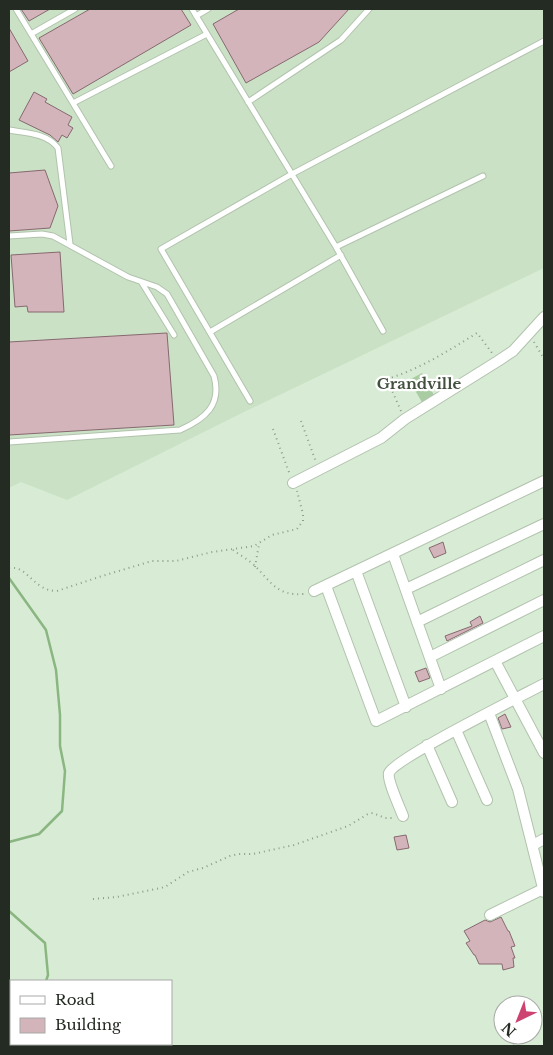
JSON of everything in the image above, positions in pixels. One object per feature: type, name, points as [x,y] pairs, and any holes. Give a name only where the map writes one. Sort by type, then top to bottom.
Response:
[{"type":"street","points":[[293,483],[381,438],[405,419],[498,362],[513,350],[544,318]]},
{"type":"street","points":[[314,591],[544,482]]},
{"type":"street","points":[[406,589],[544,524]]},
{"type":"street","points":[[393,554],[441,688]]},
{"type":"street","points":[[417,622],[544,560]]},
{"type":"street","points":[[356,571],[406,707]]},
{"type":"street","points":[[326,586],[376,721],[544,636]]},
{"type":"street","points":[[430,657],[544,600]]},
{"type":"street","points":[[495,661],[544,753]]},
{"type":"street","points":[[403,816],[389,778],[390,771],[427,745],[544,684]]},
{"type":"street","points":[[489,713],[518,790],[544,890],[490,915]]},
{"type":"street","points":[[456,730],[487,800]]},
{"type":"street","points":[[427,745],[452,802]]},
{"type":"street","points":[[533,845],[544,839]]},
{"type":"lane","points":[[16,9],[111,166]]},
{"type":"lane","points":[[31,34],[75,9]]},
{"type":"lane","points":[[192,9],[336,247],[383,331]]},
{"type":"lane","points":[[196,16],[208,9]]},
{"type":"lane","points":[[248,102],[340,40],[369,9]]},
{"type":"lane","points":[[73,103],[207,34]]},
{"type":"lane","points":[[250,402],[161,249],[292,174],[544,41]]},
{"type":"lane","points":[[9,130],[45,137],[53,141],[58,148],[70,244]]},
{"type":"lane","points":[[336,247],[483,176]]},
{"type":"lane","points":[[9,236],[53,236],[128,277],[157,287],[167,294],[214,376],[216,386],[216,395],[205,417],[195,424],[180,430],[9,442]]},
{"type":"lane","points":[[210,332],[340,255]]},
{"type":"lane","points":[[142,283],[174,335]]},
{"type":"path","points":[[405,419],[386,379],[422,365],[477,333],[498,362]]},
{"type":"path","points":[[528,334],[544,360]]},
{"type":"path","points":[[301,421],[319,469]]},
{"type":"path","points":[[9,568],[20,569],[43,589],[57,591],[152,561],[176,561],[212,552],[259,544],[272,535],[290,532],[300,526],[303,521],[303,514],[273,429]]},
{"type":"path","points":[[256,567],[259,544]]},
{"type":"path","points":[[231,549],[256,567],[270,584],[282,591],[294,594],[314,591]]},
{"type":"path","points":[[93,899],[117,897],[165,887],[188,872],[203,868],[230,856],[253,854],[294,845],[348,826],[368,814],[373,813],[389,819],[403,816]]},
{"type":"shaded area","points":[[9,9],[544,9],[544,268],[246,411],[67,500],[21,482],[9,488]]},
{"type":"shaded area","points":[[422,373],[435,397],[423,404],[409,380]]},
{"type":"building","points":[[21,9],[50,9],[29,21]]},
{"type":"building","points":[[90,9],[181,9],[191,25],[73,94],[39,38]]},
{"type":"building","points":[[239,9],[349,9],[319,42],[246,83],[213,24]]},
{"type":"building","points":[[9,28],[28,61],[9,72]]},
{"type":"building","points":[[34,92],[47,99],[45,102],[72,117],[68,125],[73,128],[67,138],[62,135],[58,142],[50,135],[19,120]]},
{"type":"building","points":[[45,170],[58,206],[50,228],[9,231],[9,173]]},
{"type":"building","points":[[60,252],[64,312],[28,312],[27,306],[15,307],[11,255]]},
{"type":"building","points":[[167,333],[174,425],[9,435],[9,342]]},
{"type":"building","points":[[443,542],[446,553],[434,558],[429,548]]},
{"type":"building","points":[[480,616],[483,623],[447,641],[445,636],[472,626],[470,622]]},
{"type":"building","points":[[426,668],[430,678],[419,682],[415,672]]},
{"type":"building","points":[[505,714],[511,727],[502,729],[498,718]]},
{"type":"building","points":[[406,835],[409,848],[397,850],[394,837]]},
{"type":"building","points":[[501,917],[515,946],[511,947],[515,958],[513,958],[514,967],[503,970],[502,964],[479,964],[466,943],[470,941],[464,931],[485,920],[490,922]]},
{"type":"waterway","points":[[9,578],[46,630],[56,670],[60,715],[60,746],[65,771],[62,811],[39,834],[9,842]]},
{"type":"waterway","points":[[9,911],[45,943],[48,975],[46,980]]},
{"type":"district","name":"Grandville","points":[[419,383]]}]
